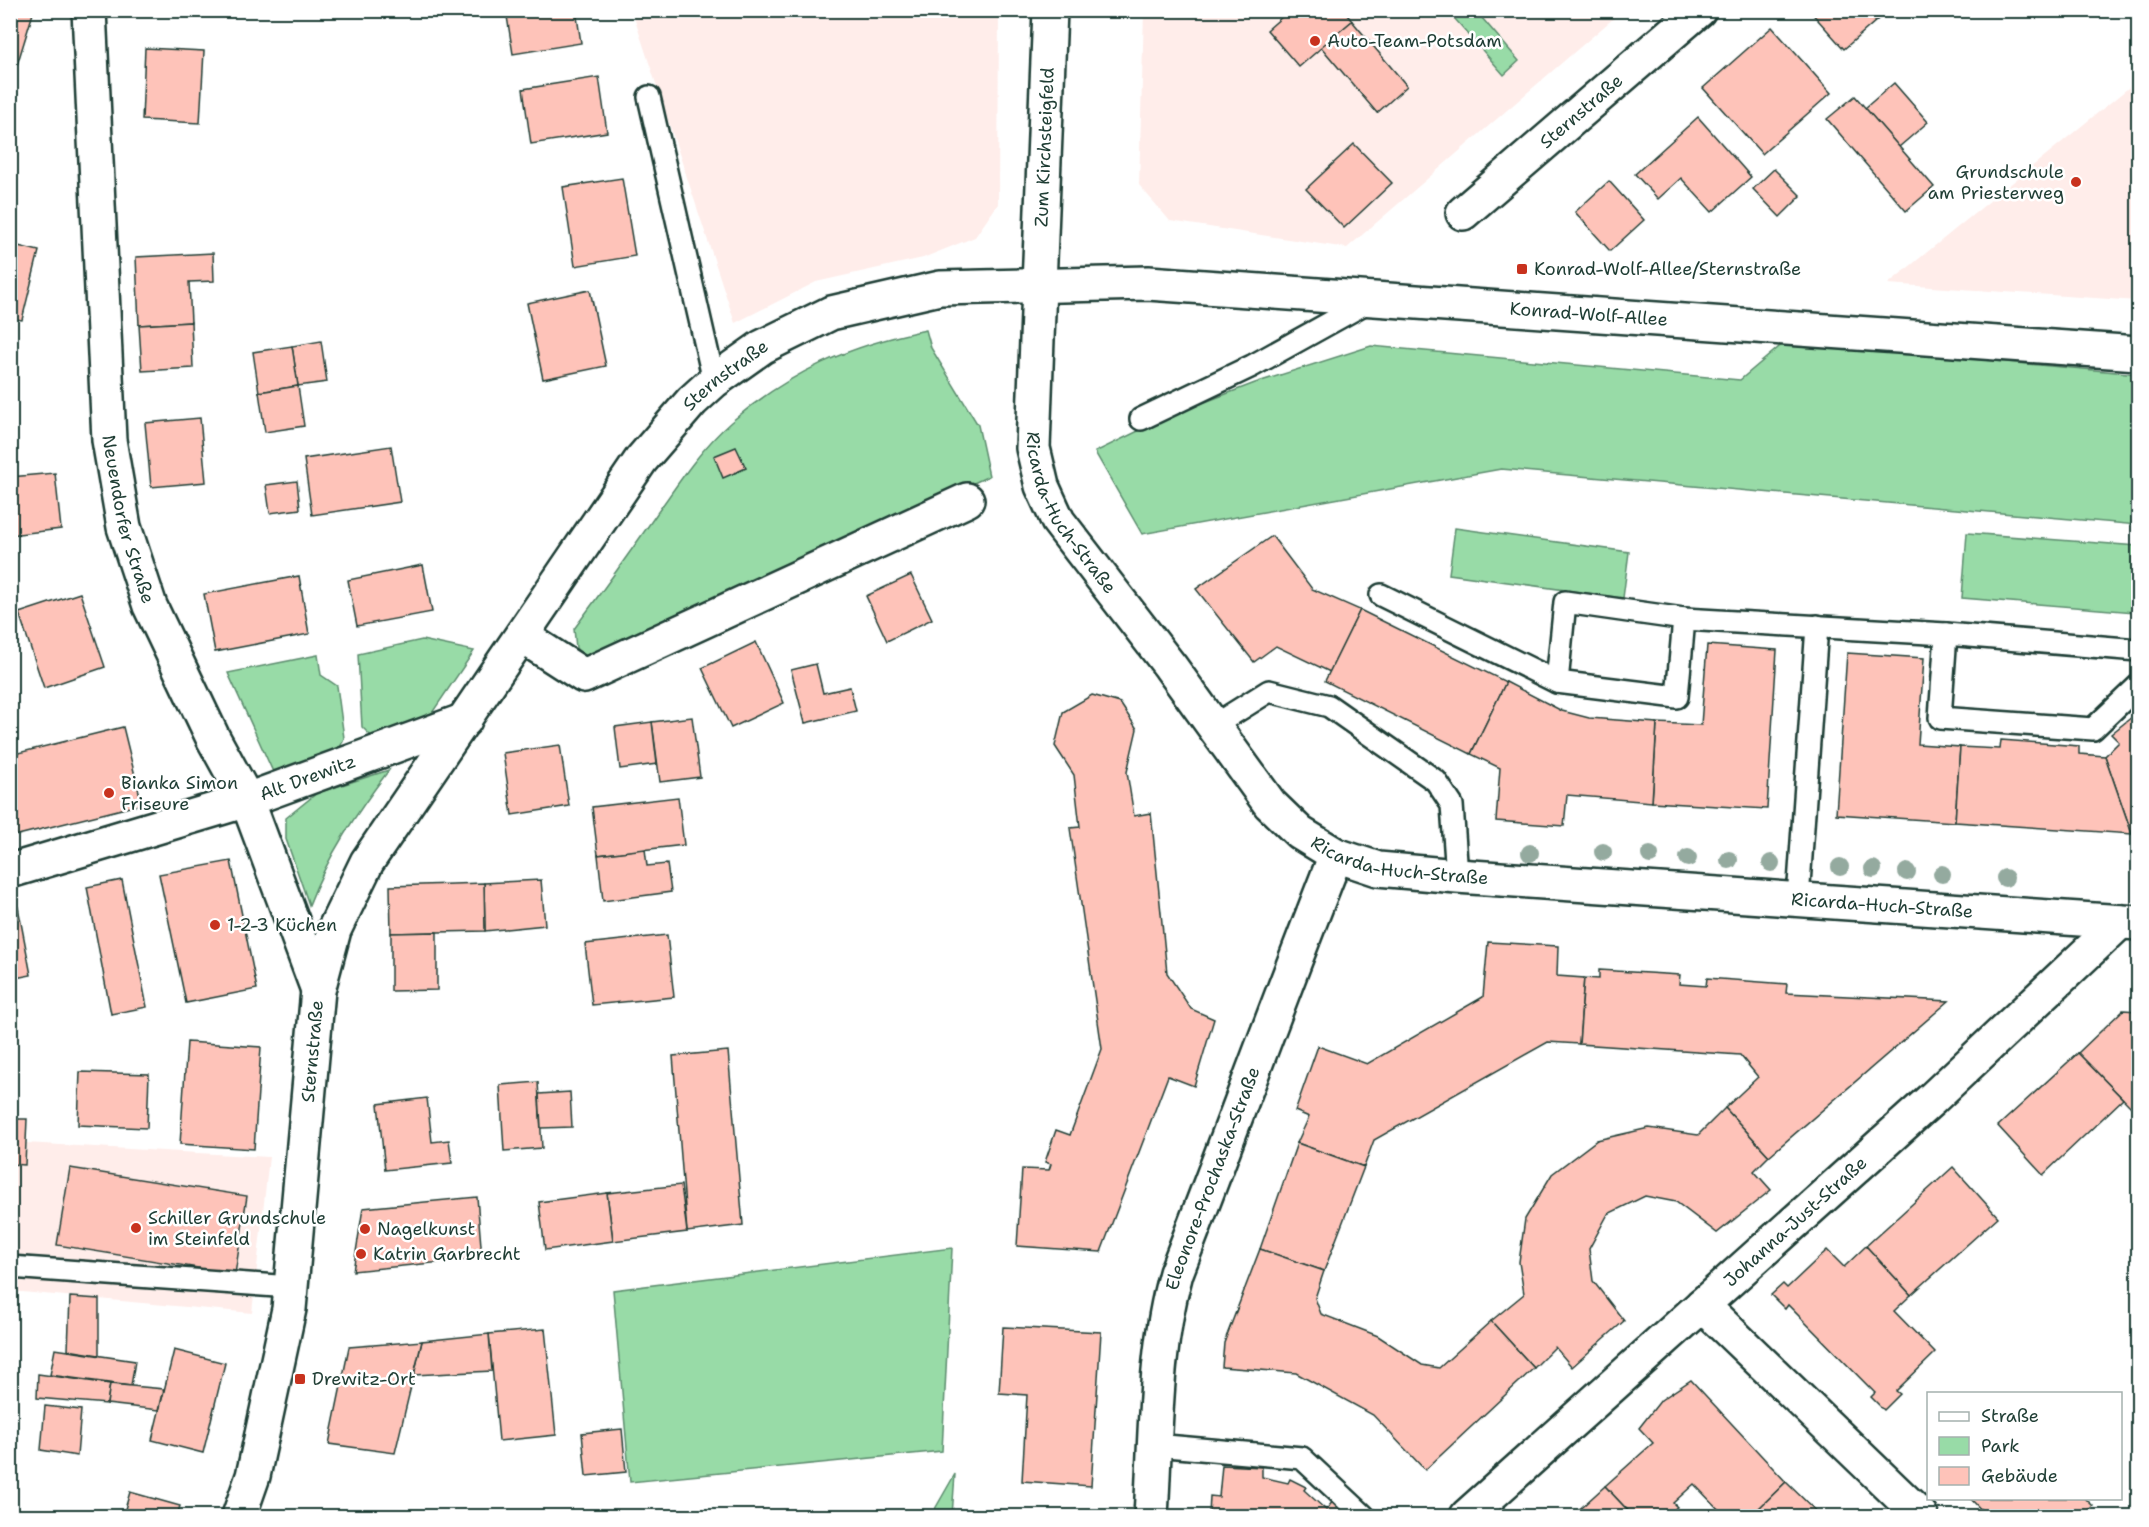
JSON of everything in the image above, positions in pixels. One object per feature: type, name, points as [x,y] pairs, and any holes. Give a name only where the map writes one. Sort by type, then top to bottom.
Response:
[{"type":"street","name":"Neuendorfer Straße","points":[[89,10],[109,440],[124,527],[150,606],[213,738],[247,800],[318,990]]},
{"type":"street","name":"Zum Kirchsteigfeld","points":[[1039,285],[1050,10]]},
{"type":"street","name":"Sternstraße","points":[[1463,213],[1699,10]]},
{"type":"street","name":"Konrad-Wolf-Allee","points":[[1039,285],[1148,283],[2139,353]]},
{"type":"street","name":"Sternstraße","points":[[239,1516],[253,1476],[276,1374],[291,1287],[318,990],[334,930],[367,862],[641,460],[692,401],[714,381],[762,347],[831,314],[940,288],[1039,285]]},
{"type":"street","name":"Ricarda-Huch-Straße","points":[[1039,285],[1033,448],[1049,504],[1069,536],[1270,804],[1300,832],[1336,855],[1378,869],[1458,876],[1798,899],[2132,916]]},
{"type":"street","points":[[522,636],[584,675],[967,500]]},
{"type":"street","name":"Alt Drewitz","points":[[10,871],[247,800],[465,720]]},
{"type":"street","name":"Eleonore-Prochaska-Straße","points":[[1151,1516],[1160,1361],[1167,1304],[1176,1273],[1336,855]]},
{"type":"street","name":"Johanna-Just-Straße","points":[[1467,1516],[1932,1099],[2132,916]]},
{"type":"street","points":[[1702,1305],[1921,1516]]},
{"type":"lane","points":[[649,98],[714,381]]},
{"type":"lane","points":[[1141,419],[1252,366],[1374,298]]},
{"type":"lane","points":[[1381,595],[1557,682],[1677,697],[1684,620]]},
{"type":"lane","points":[[1557,682],[1565,602],[1684,620],[1946,634],[2139,650]]},
{"type":"lane","points":[[1798,899],[1817,626]]},
{"type":"lane","points":[[1946,634],[1940,718],[2093,729],[2139,686]]},
{"type":"lane","points":[[1213,726],[1269,691],[1329,706],[1436,781],[1452,805],[1458,876]]},
{"type":"lane","points":[[10,1267],[291,1287]]},
{"type":"lane","points":[[1155,1445],[1302,1458],[1364,1516]]},
{"type":"shaded area","points":[[632,11],[999,11],[998,204],[975,237],[923,258],[816,282],[735,323]]},
{"type":"shaded area","points":[[1144,11],[1622,11],[1347,248],[1170,221],[1139,185]]},
{"type":"shaded area","name":"Grundschule am Priesterweg","points":[[2138,80],[2138,301],[1888,284]]},
{"type":"shaded area","name":"Schiller Grundschule im Steinfeld","points":[[26,1143],[269,1157],[252,1313],[11,1291],[11,1164],[25,1165]]},
{"type":"green space","points":[[1448,11],[1476,11],[1519,61],[1504,75]]},
{"type":"green space","points":[[926,330],[931,348],[978,425],[989,476],[587,661],[576,648],[574,629],[688,470],[719,433],[753,404],[822,363],[872,344]]},
{"type":"green space","points":[[1785,342],[2138,374],[2138,525],[1501,469],[1142,534],[1095,452],[1171,415],[1255,383],[1371,346],[1740,380]]},
{"type":"green space","points":[[1455,528],[1629,552],[1623,598],[1449,574]]},
{"type":"green space","points":[[1967,533],[2138,546],[2135,612],[1962,598]]},
{"type":"green space","points":[[422,640],[474,651],[430,716],[372,737],[362,727],[358,654]]},
{"type":"green space","points":[[318,655],[321,675],[337,686],[344,738],[338,753],[274,774],[228,673]]},
{"type":"green space","points":[[389,770],[344,834],[309,905],[286,839],[286,818],[317,793]]},
{"type":"green space","points":[[952,1248],[942,1451],[630,1482],[613,1290]]},
{"type":"green space","points":[[955,1474],[952,1516],[931,1516]]},
{"type":"building","points":[[10,10],[34,10],[17,65],[10,63]]},
{"type":"building","points":[[506,10],[576,10],[581,43],[513,54]]},
{"type":"building","points":[[1290,10],[1343,10],[1352,21],[1299,67],[1267,30]]},
{"type":"building","points":[[1809,10],[1883,10],[1885,13],[1844,49]]},
{"type":"building","points":[[1352,21],[1407,86],[1377,113],[1321,47]]},
{"type":"building","points":[[1772,27],[1831,93],[1762,154],[1703,88]]},
{"type":"building","points":[[145,48],[204,51],[200,123],[142,120]]},
{"type":"building","points":[[599,77],[607,132],[531,144],[523,89]]},
{"type":"building","points":[[1894,83],[1928,122],[1899,147],[1865,108]]},
{"type":"building","points":[[1855,96],[1934,187],[1906,211],[1827,119]]},
{"type":"building","points":[[1698,117],[1751,177],[1712,212],[1681,178],[1658,199],[1635,174]]},
{"type":"building","points":[[1354,144],[1392,183],[1344,228],[1306,189]]},
{"type":"building","points":[[1774,169],[1801,196],[1780,217],[1753,189]]},
{"type":"building","points":[[622,178],[635,256],[575,266],[563,187]]},
{"type":"building","points":[[1609,181],[1644,220],[1610,251],[1575,212]]},
{"type":"building","points":[[10,244],[39,251],[22,320],[10,318]]},
{"type":"building","points":[[213,253],[214,281],[189,282],[191,322],[139,325],[136,257]]},
{"type":"building","points":[[590,290],[606,366],[543,379],[527,303]]},
{"type":"building","points":[[191,322],[193,368],[142,371],[139,325]]},
{"type":"building","points":[[321,341],[327,382],[298,386],[292,346]]},
{"type":"building","points":[[292,346],[298,386],[259,392],[253,352]]},
{"type":"building","points":[[298,386],[304,426],[265,432],[259,392]]},
{"type":"building","points":[[200,418],[206,482],[151,487],[145,423]]},
{"type":"building","points":[[391,446],[400,502],[312,515],[304,459]]},
{"type":"building","points":[[736,447],[746,468],[723,478],[714,456]]},
{"type":"building","points":[[55,473],[61,529],[10,535],[10,477]]},
{"type":"building","points":[[297,481],[300,509],[270,513],[266,485]]},
{"type":"building","points":[[1272,536],[1312,589],[1360,610],[1330,672],[1276,646],[1254,662],[1196,589]]},
{"type":"building","points":[[423,565],[432,612],[357,626],[348,580]]},
{"type":"building","points":[[911,575],[932,619],[887,641],[866,596]]},
{"type":"building","points":[[299,576],[309,634],[215,652],[204,594]]},
{"type":"building","points":[[80,593],[105,667],[44,688],[19,613]]},
{"type":"building","points":[[1360,610],[1506,682],[1471,754],[1325,681]]},
{"type":"building","points":[[756,642],[784,703],[731,728],[702,668]]},
{"type":"building","points":[[1707,645],[1777,650],[1767,809],[1652,802],[1657,723],[1701,725]]},
{"type":"building","points":[[1847,653],[1924,658],[1918,744],[1960,747],[1955,822],[1836,814]]},
{"type":"building","points":[[816,664],[823,693],[850,687],[856,711],[805,723],[791,670]]},
{"type":"building","points":[[1506,682],[1562,711],[1589,718],[1657,723],[1652,802],[1567,795],[1564,826],[1496,821],[1500,768],[1471,754]]},
{"type":"building","points":[[1092,695],[1120,703],[1137,729],[1127,772],[1134,816],[1151,813],[1167,973],[1191,1009],[1214,1019],[1194,1086],[1168,1076],[1101,1252],[1017,1246],[1022,1169],[1049,1170],[1051,1164],[1045,1162],[1056,1130],[1070,1135],[1102,1049],[1070,828],[1080,827],[1074,775],[1055,746],[1063,712]]},
{"type":"building","points":[[2138,712],[2138,828],[2132,834],[2105,756],[2119,742],[2111,734]]},
{"type":"building","points":[[692,717],[700,777],[660,782],[652,722]]},
{"type":"building","points":[[652,722],[657,764],[620,769],[615,727]]},
{"type":"building","points":[[123,727],[142,804],[10,837],[10,755]]},
{"type":"building","points":[[2001,740],[2079,746],[2079,754],[2105,756],[2132,834],[1955,822],[1960,747],[2000,749]]},
{"type":"building","points":[[560,745],[569,806],[512,815],[503,753]]},
{"type":"building","points":[[678,797],[684,845],[598,855],[592,807]]},
{"type":"building","points":[[645,849],[647,866],[667,864],[671,892],[603,901],[598,855]]},
{"type":"building","points":[[231,861],[257,989],[186,1003],[159,874]]},
{"type":"building","points":[[122,880],[147,1007],[111,1014],[87,887]]},
{"type":"building","points":[[541,880],[545,925],[485,931],[484,883]]},
{"type":"building","points":[[484,883],[485,931],[391,933],[390,886]]},
{"type":"building","points":[[18,907],[31,975],[10,979],[10,909]]},
{"type":"building","points":[[437,932],[437,990],[391,991],[391,933]]},
{"type":"building","points":[[667,935],[674,997],[592,1005],[585,944]]},
{"type":"building","points":[[1488,942],[1558,946],[1557,976],[1584,978],[1579,1044],[1548,1042],[1374,1140],[1364,1167],[1297,1143],[1309,1117],[1295,1111],[1318,1046],[1367,1064],[1483,997]]},
{"type":"building","points":[[1599,970],[1680,975],[1679,984],[1706,986],[1707,978],[1787,984],[1786,993],[1949,1001],[1769,1156],[1725,1108],[1758,1077],[1740,1055],[1579,1044],[1584,978],[1599,979]]},
{"type":"building","points":[[2123,1010],[2138,1011],[2138,1104],[2133,1109],[2078,1053]]},
{"type":"building","points":[[187,1042],[261,1047],[254,1149],[180,1144]]},
{"type":"building","points":[[728,1051],[743,1225],[687,1232],[673,1056]]},
{"type":"building","points":[[2078,1053],[2123,1099],[2043,1175],[1998,1126]]},
{"type":"building","points":[[80,1072],[149,1074],[147,1128],[78,1125]]},
{"type":"building","points":[[538,1082],[542,1148],[504,1151],[500,1085]]},
{"type":"building","points":[[570,1092],[572,1127],[541,1128],[539,1094]]},
{"type":"building","points":[[427,1098],[432,1142],[449,1140],[452,1163],[385,1170],[378,1104]]},
{"type":"building","points":[[1725,1108],[1769,1156],[1754,1171],[1771,1190],[1717,1233],[1676,1202],[1645,1196],[1608,1214],[1589,1249],[1593,1281],[1624,1321],[1572,1367],[1555,1347],[1534,1368],[1491,1321],[1524,1294],[1519,1262],[1525,1219],[1552,1174],[1597,1140],[1649,1128],[1698,1135]]},
{"type":"building","points":[[10,1119],[27,1119],[25,1165],[10,1164]]},
{"type":"building","points":[[1297,1143],[1364,1167],[1324,1271],[1260,1249]]},
{"type":"building","points":[[1953,1167],[1998,1217],[1911,1295],[1866,1246]]},
{"type":"building","points":[[70,1168],[247,1196],[235,1274],[57,1245]]},
{"type":"building","points":[[681,1185],[687,1232],[613,1241],[607,1193]]},
{"type":"building","points":[[607,1193],[613,1241],[545,1250],[539,1202]]},
{"type":"building","points":[[477,1197],[482,1258],[353,1271],[363,1208]]},
{"type":"building","points":[[1866,1246],[1911,1295],[1894,1311],[1935,1353],[1896,1391],[1900,1394],[1884,1410],[1871,1397],[1875,1393],[1788,1305],[1785,1309],[1771,1295],[1783,1284],[1787,1288],[1827,1250],[1844,1267]]},
{"type":"building","points":[[1260,1249],[1324,1271],[1315,1298],[1321,1314],[1378,1336],[1422,1365],[1439,1368],[1491,1321],[1534,1368],[1425,1470],[1373,1415],[1296,1373],[1222,1367],[1224,1343]]},
{"type":"building","points":[[70,1297],[99,1299],[99,1355],[68,1350]]},
{"type":"building","points":[[1003,1327],[1101,1332],[1091,1486],[1022,1481],[1027,1395],[999,1393]]},
{"type":"building","points":[[545,1329],[556,1435],[499,1441],[489,1334]]},
{"type":"building","points":[[489,1334],[492,1371],[414,1375],[422,1341]]},
{"type":"building","points":[[422,1341],[395,1453],[329,1444],[349,1347]]},
{"type":"building","points":[[55,1349],[135,1361],[131,1386],[50,1375]]},
{"type":"building","points":[[174,1350],[225,1363],[203,1453],[152,1440]]},
{"type":"building","points":[[38,1374],[110,1384],[107,1404],[37,1398]]},
{"type":"building","points":[[1691,1380],[1786,1482],[1751,1516],[1725,1516],[1694,1484],[1673,1503],[1677,1507],[1666,1516],[1633,1516],[1605,1486],[1653,1443],[1639,1428],[1661,1400]]},
{"type":"building","points":[[110,1384],[164,1389],[159,1410],[107,1404]]},
{"type":"building","points":[[45,1406],[81,1410],[77,1456],[41,1450]]},
{"type":"building","points":[[622,1429],[626,1472],[586,1476],[582,1433]]},
{"type":"building","points":[[1222,1465],[1262,1467],[1262,1477],[1288,1483],[1290,1479],[1306,1487],[1304,1490],[1326,1510],[1333,1501],[1347,1516],[1209,1515],[1210,1496],[1219,1497]]},
{"type":"building","points":[[1786,1482],[1821,1516],[1751,1516]]},
{"type":"building","points":[[1605,1486],[1633,1516],[1572,1516]]},
{"type":"building","points":[[130,1492],[180,1506],[177,1516],[123,1516]]},
{"type":"building","points":[[1972,1500],[2087,1500],[2093,1506],[2083,1516],[1987,1516]]},
{"type":"building","points":[[56,1509],[81,1516],[54,1516]]},
{"type":"place","name":"Auto-Team-Potsdam","points":[[1315,41]]},
{"type":"place","name":"Grundschule am Priesterweg","points":[[2076,182]]},
{"type":"place","name":"Konrad-Wolf-Allee/Sternstraße","points":[[1522,269]]},
{"type":"place","name":"Bianka Simon Friseure","points":[[109,793]]},
{"type":"place","name":"1-2-3 Küchen","points":[[215,925]]},
{"type":"place","name":"Schiller Grundschule im Steinfeld","points":[[136,1228]]},
{"type":"place","name":"Nagelkunst","points":[[365,1229]]},
{"type":"place","name":"Katrin Garbrecht","points":[[361,1254]]},
{"type":"place","name":"Drewitz-Ort","points":[[300,1379]]}]
